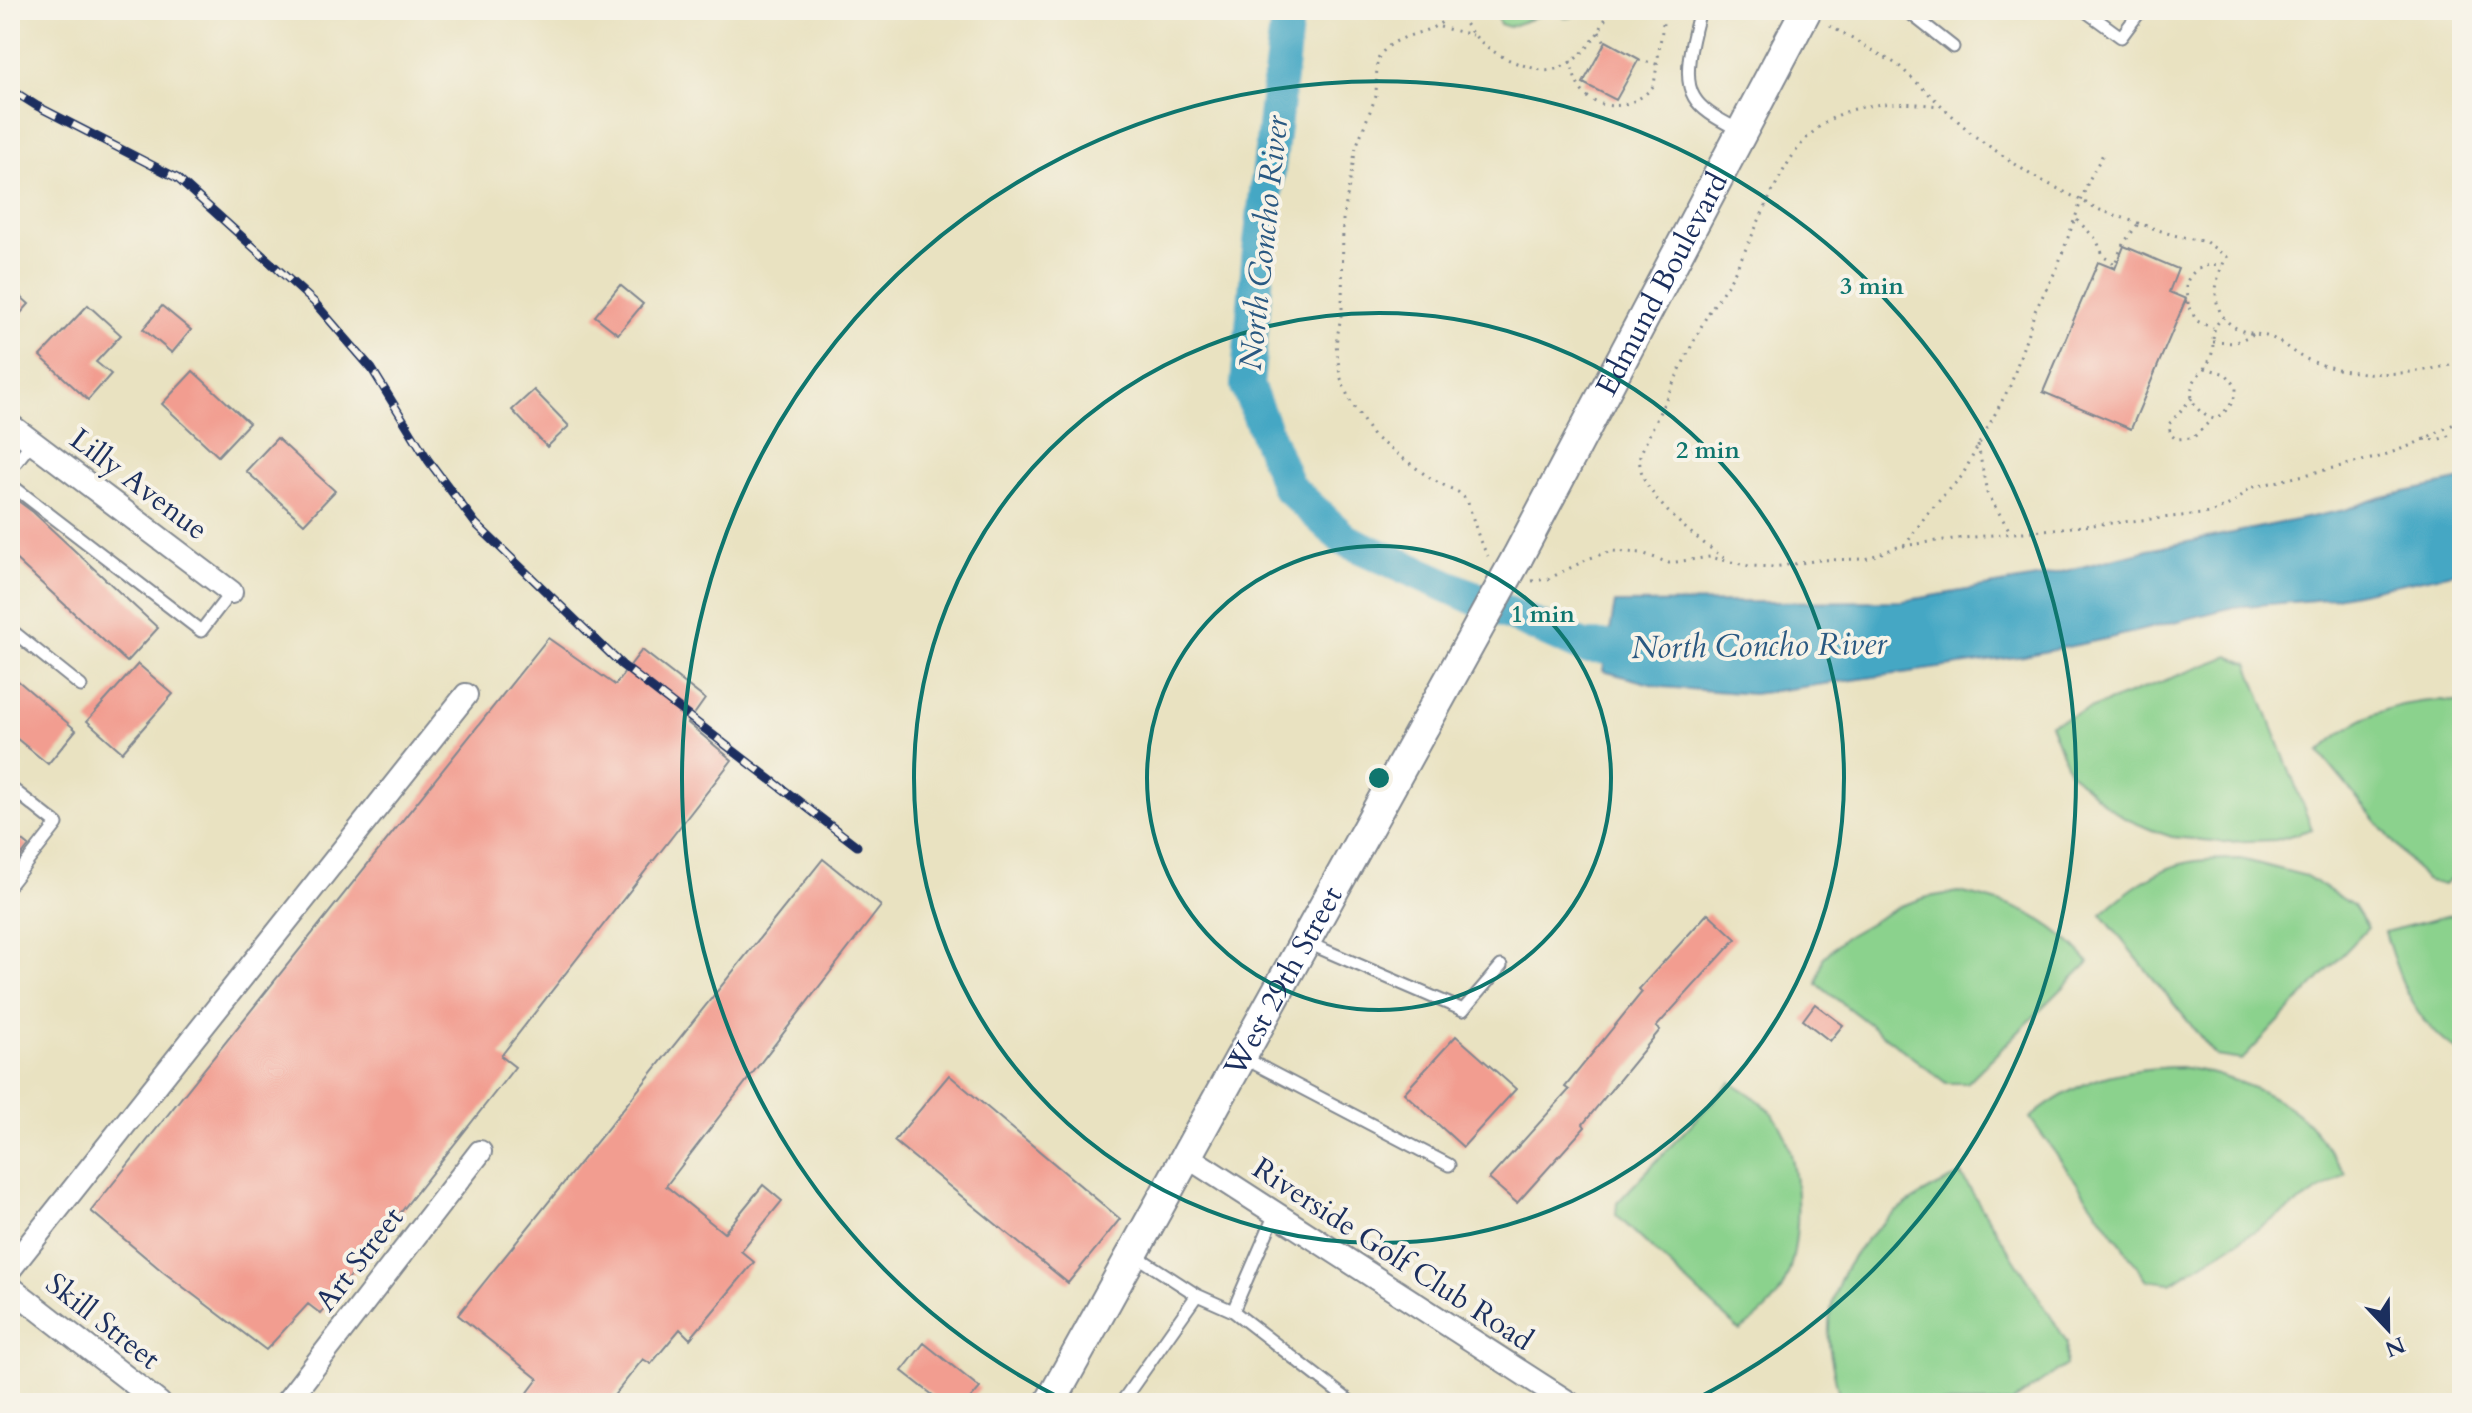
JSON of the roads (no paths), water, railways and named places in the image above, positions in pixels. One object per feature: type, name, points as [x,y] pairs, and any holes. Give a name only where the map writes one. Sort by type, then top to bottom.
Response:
[{"type":"main road","name":"Edmund Boulevard","points":[[1511,565],[1742,132],[1818,18]]},
{"type":"main road","name":"West 29th Street","points":[[1050,1403],[1511,565]]},
{"type":"street","name":"Lilly Avenue","points":[[10,425],[231,592]]},
{"type":"street","points":[[10,1269],[466,695]]},
{"type":"street","name":"Art Street","points":[[286,1403],[480,1152]]},
{"type":"street","name":"Riverside Golf Club Road","points":[[1185,1155],[1569,1403]]},
{"type":"street","name":"Skill Street","points":[[10,1287],[159,1403]]},
{"type":"lane","points":[[1700,10],[1693,37],[1688,82],[1695,99],[1710,113],[1742,132]]},
{"type":"lane","points":[[1906,10],[1953,47]]},
{"type":"lane","points":[[2084,10],[2121,37],[2141,10]]},
{"type":"lane","points":[[10,470],[32,442]]},
{"type":"lane","points":[[10,484],[201,631],[231,592]]},
{"type":"lane","points":[[10,629],[81,686]]},
{"type":"lane","points":[[10,787],[57,824],[10,884]]},
{"type":"lane","points":[[1304,941],[1463,1010],[1501,966]]},
{"type":"lane","points":[[1240,1056],[1449,1165]]},
{"type":"lane","points":[[1233,1311],[1275,1214]]},
{"type":"lane","points":[[1132,1253],[1197,1295],[1233,1311],[1352,1403]]},
{"type":"lane","points":[[1121,1403],[1197,1295]]},
{"type":"water","points":[[2462,480],[2462,571],[2326,599],[2234,607],[2024,656],[1753,694],[1662,687],[1603,671],[1615,603],[1903,601],[2042,577],[2148,550],[2345,510],[2382,497]]},
{"type":"waterway","name":"North Concho River","points":[[1288,10],[1258,260],[1247,386],[1288,487],[1345,540],[1584,647],[1653,648]]},
{"type":"railway","points":[[10,89],[177,178],[314,302],[372,369],[428,460],[476,524],[622,665],[857,846]]}]
